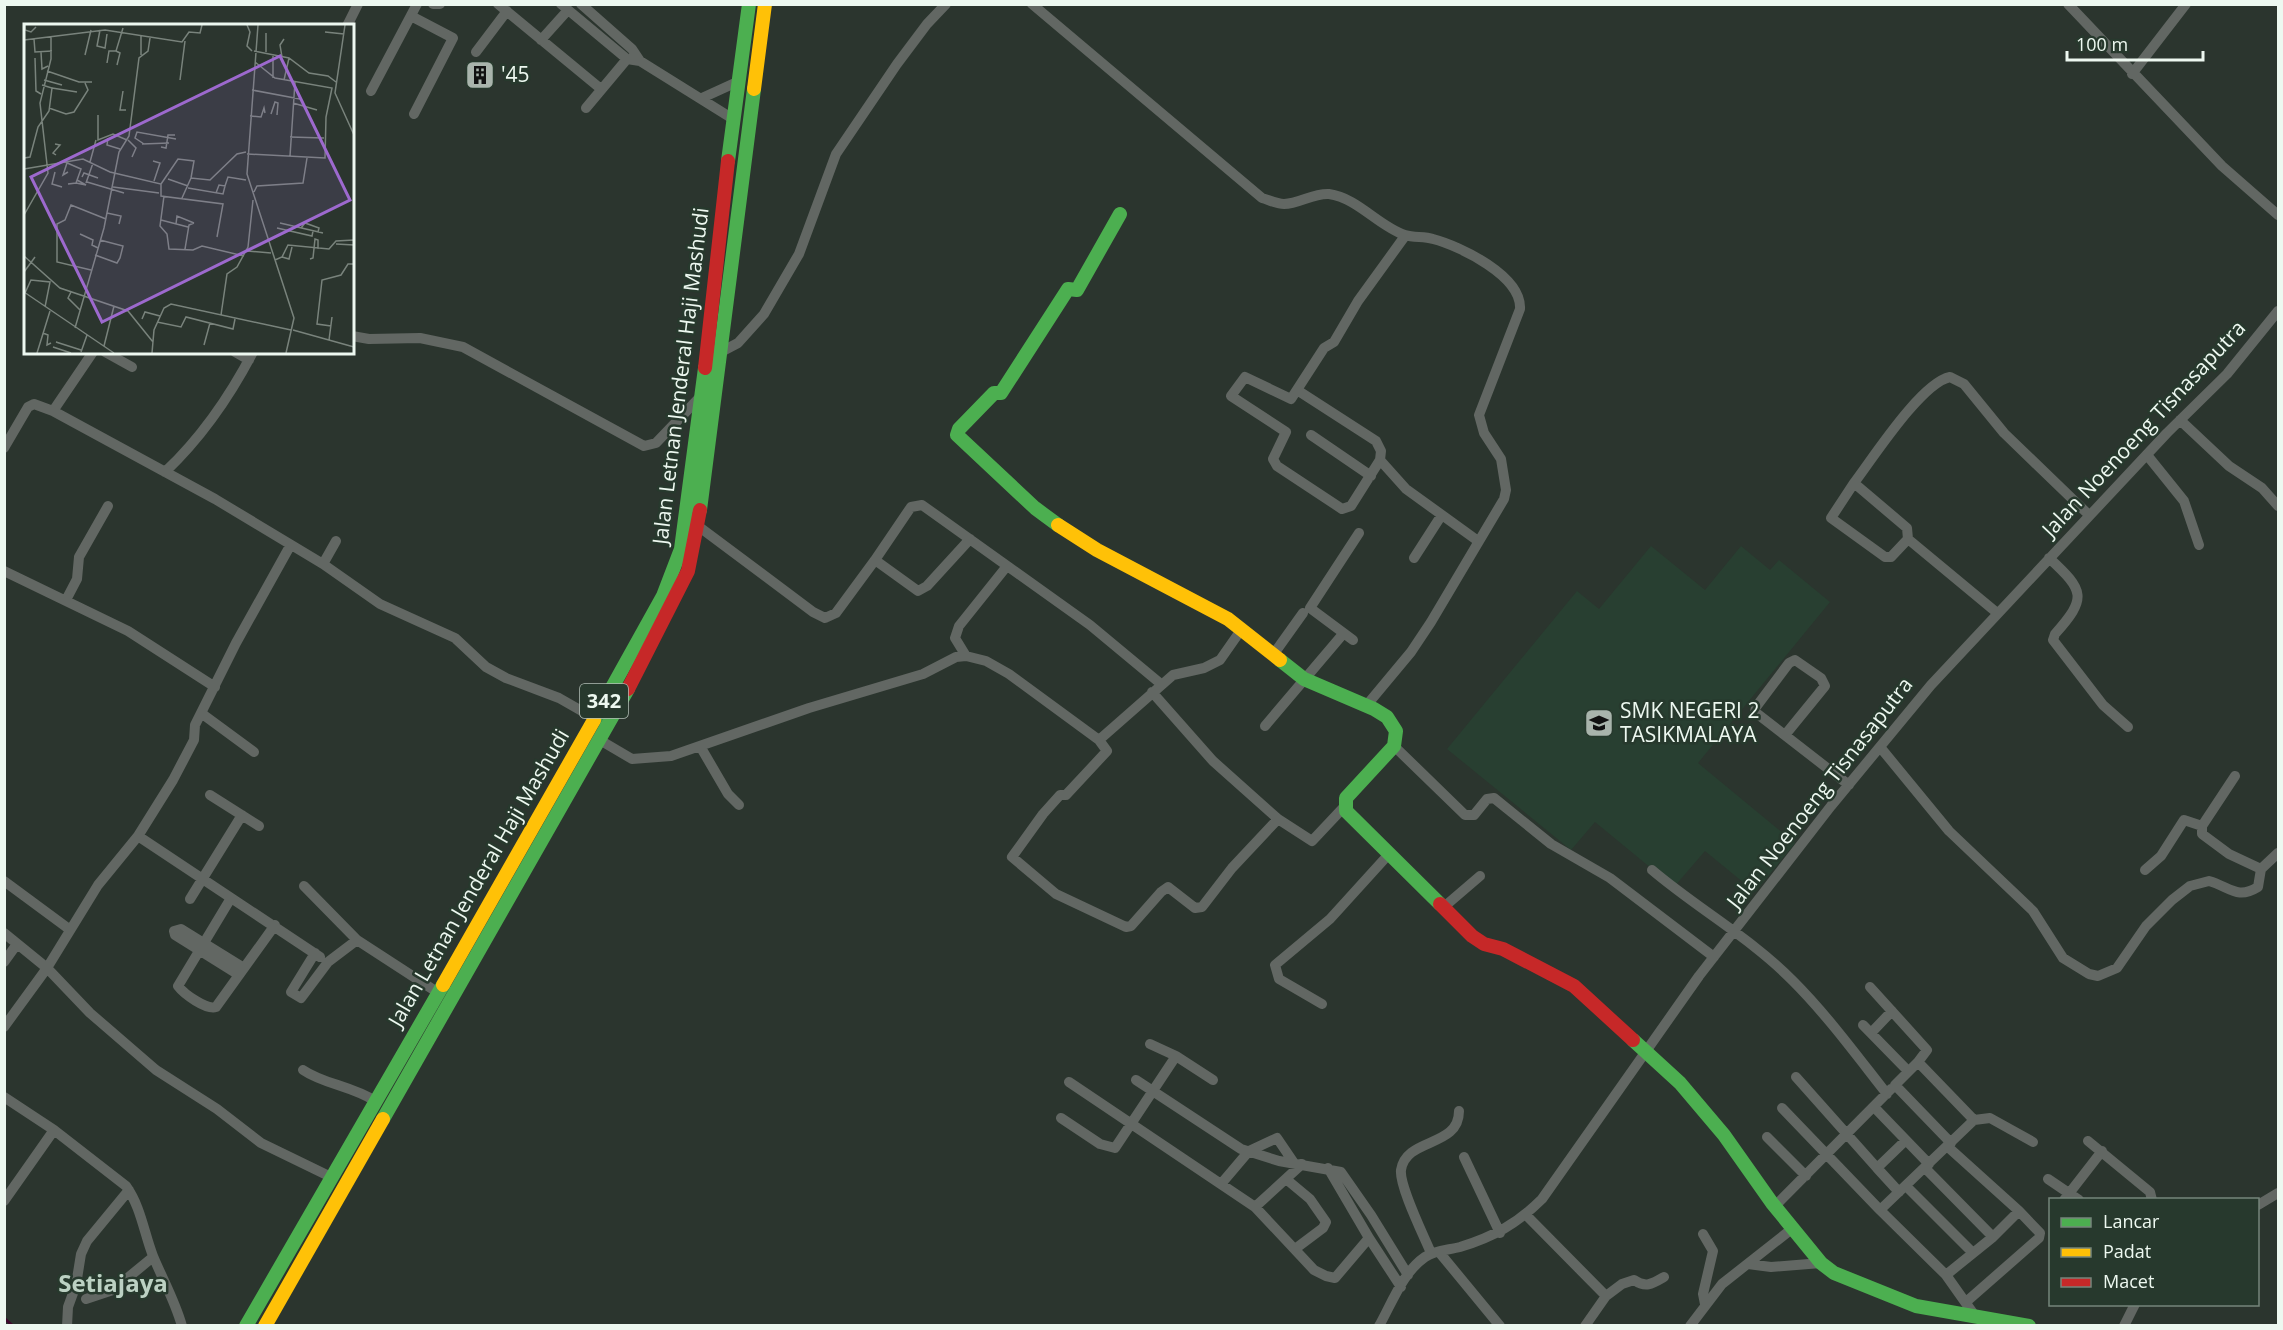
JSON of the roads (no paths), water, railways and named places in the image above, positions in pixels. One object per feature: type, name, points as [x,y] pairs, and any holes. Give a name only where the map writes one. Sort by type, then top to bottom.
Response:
[{"type":"main road","name":"Jalan Letnan Jenderal Haji Mashudi","points":[[246,1326],[569,766],[594,717],[663,596],[681,549],[696,453],[737,82],[749,4]]},
{"type":"main road","name":"Jalan Letnan Jenderal Haji Mashudi","points":[[265,1326],[641,666],[678,596],[688,571],[698,526],[765,4]]},
{"type":"main road","points":[[1120,214],[1077,290],[1068,289],[1026,358],[1001,393],[994,393],[959,429],[957,435],[1035,508],[1062,528],[1097,550],[1228,619],[1304,679],[1387,717],[1396,731],[1394,746],[1352,791],[1344,807],[1353,820],[1445,906],[1478,941],[1503,949],[1574,986],[1680,1083],[1725,1135],[1775,1206],[1821,1263],[1847,1280],[1916,1306],[2029,1326]]},
{"type":"main road","points":[[628,658],[641,666]]},
{"type":"street","points":[[348,24],[358,4]]},
{"type":"street","points":[[371,91],[417,4]]},
{"type":"street","points":[[433,4],[440,4]]},
{"type":"street","points":[[581,4],[632,49],[640,61]]},
{"type":"street","points":[[719,353],[738,343],[764,314],[799,254],[836,154],[897,64],[927,24],[946,4]]},
{"type":"street","points":[[1032,4],[1262,198],[1284,204],[1319,195],[1333,195],[1350,201],[1405,236],[1432,238],[1456,247],[1491,267],[1512,285],[1519,298],[1520,309],[1479,414],[1484,433],[1501,459],[1506,490],[1504,499],[1431,622],[1411,652],[1366,706]]},
{"type":"street","points":[[2068,4],[2132,74],[2222,166],[2278,215]]},
{"type":"street","points":[[2132,74],[2186,4]]},
{"type":"street","points":[[541,40],[564,7],[627,59],[640,61],[733,119]]},
{"type":"street","points":[[476,52],[503,8],[601,89]]},
{"type":"street","points":[[411,16],[453,38],[414,114]]},
{"type":"street","points":[[586,108],[627,59]]},
{"type":"street","points":[[702,98],[737,82]]},
{"type":"street","points":[[1297,390],[1376,441],[1381,451],[1380,460],[1371,476],[1347,510],[1336,506],[1273,461],[1284,438],[1284,429],[1231,396],[1245,377],[1288,400],[1324,348],[1334,342],[1359,301],[1405,236]]},
{"type":"street","name":"Jalan Noenoeng Tisnasaputra","points":[[1379,1326],[1408,1275],[1422,1258],[1500,1233],[1526,1215],[1571,1160],[1645,1050],[1714,957],[1930,685],[1996,612],[2227,374],[2278,311]]},
{"type":"street","points":[[354,336],[369,339],[420,338],[463,347],[644,446],[656,443],[702,396]]},
{"type":"street","points":[[53,411],[92,354]]},
{"type":"street","points":[[109,354],[132,366]]},
{"type":"street","points":[[165,472],[186,452],[212,420],[237,384],[251,356]]},
{"type":"street","points":[[1908,539],[1891,557],[1887,558],[1833,520],[1832,514],[1912,406],[1937,382],[1950,377],[1964,384],[2004,433],[2089,515]]},
{"type":"street","points":[[4,448],[28,407],[34,404],[53,411],[165,472],[323,564],[380,604],[455,638],[486,667],[506,678],[559,698],[594,717]]},
{"type":"street","points":[[2180,420],[2229,466],[2262,488],[2278,506]]},
{"type":"street","points":[[1311,435],[1371,476]]},
{"type":"street","points":[[2147,455],[2184,501],[2199,545]]},
{"type":"street","points":[[1380,460],[1406,489],[1478,541]]},
{"type":"street","points":[[1854,483],[1907,528],[1908,539],[1996,612]]},
{"type":"street","points":[[698,526],[822,617],[831,617],[875,560],[910,507],[918,504],[1090,625],[1161,684]]},
{"type":"street","points":[[66,600],[77,579],[79,557],[108,506]]},
{"type":"street","points":[[1414,558],[1441,516]]},
{"type":"street","points":[[1353,640],[1310,608],[1359,533]]},
{"type":"street","points":[[875,560],[918,591],[927,586],[970,539]]},
{"type":"street","points":[[323,564],[336,541]]},
{"type":"street","points":[[4,1027],[47,968],[98,885],[138,836],[191,746],[195,725],[201,713],[291,546]]},
{"type":"street","points":[[2049,558],[2072,582],[2077,599],[2077,608],[2055,634],[2054,640],[2103,705],[2128,727]]},
{"type":"street","points":[[966,656],[956,642],[955,635],[959,626],[1007,566]]},
{"type":"street","points":[[4,571],[128,631],[215,687]]},
{"type":"street","points":[[1273,655],[1303,613]]},
{"type":"street","points":[[1099,740],[1173,675],[1213,665],[1220,660],[1241,630]]},
{"type":"street","points":[[1265,726],[1343,634]]},
{"type":"street","points":[[598,739],[623,756],[642,760],[671,756],[809,708],[923,674],[956,657],[966,656],[986,661],[1009,674],[1099,740],[1107,752],[1066,795],[1060,795],[1043,814],[1012,857],[1056,894],[1120,926],[1131,926],[1168,887],[1195,908],[1201,909],[1232,868],[1278,819]]},
{"type":"street","points":[[1785,735],[1825,686],[1821,678],[1795,660],[1789,663],[1755,708],[1755,712],[1849,785]]},
{"type":"street","points":[[1152,692],[1213,761],[1278,819],[1312,841],[1344,807]]},
{"type":"street","points":[[201,713],[254,752]]},
{"type":"street","points":[[700,746],[728,794],[739,805]]},
{"type":"street","points":[[1394,746],[1465,815],[1474,814],[1487,799],[1494,798],[1551,844],[1610,878],[1714,957]]},
{"type":"street","points":[[1880,747],[1949,831],[2033,911],[2063,958],[2089,974],[2098,976],[2117,968],[2146,926],[2190,886],[2209,881],[2237,893],[2248,893],[2258,887],[2261,869],[2278,853]]},
{"type":"street","points":[[2235,776],[2202,826],[2202,834],[2229,855],[2261,869]]},
{"type":"street","points":[[210,795],[260,826]]},
{"type":"street","points":[[190,899],[242,815]]},
{"type":"street","points":[[2145,870],[2161,856],[2184,820],[2202,826]]},
{"type":"street","points":[[138,836],[328,962]]},
{"type":"street","points":[[1322,1004],[1279,979],[1275,965],[1330,919],[1389,854]]},
{"type":"street","points":[[1652,870],[1701,910],[1735,931],[1793,981],[1887,1094]]},
{"type":"street","points":[[1445,906],[1479,876]]},
{"type":"street","points":[[4,880],[69,929]]},
{"type":"street","points":[[304,886],[357,940],[437,992]]},
{"type":"street","points":[[231,898],[179,988],[213,1009],[275,925]]},
{"type":"street","points":[[4,933],[47,968],[90,1013],[156,1070],[217,1109],[261,1143],[331,1177]]},
{"type":"street","points":[[315,953],[291,992],[301,998],[328,962],[357,940]]},
{"type":"street","points":[[4,962],[17,944]]},
{"type":"street","points":[[202,946],[242,972]]},
{"type":"street","points":[[1775,1206],[1827,1156],[1927,1050],[1870,987]]},
{"type":"street","points":[[1892,1011],[1867,1029],[1908,1071]]},
{"type":"street","points":[[1150,1044],[1176,1056],[1213,1080]]},
{"type":"street","points":[[1061,1118],[1109,1148],[1119,1144],[1176,1056]]},
{"type":"street","points":[[1918,1062],[1974,1120]]},
{"type":"street","points":[[303,1070],[315,1077],[356,1089],[375,1101]]},
{"type":"street","points":[[1796,1077],[1877,1168],[1973,1254]]},
{"type":"street","points":[[1136,1080],[1249,1151],[1341,1172],[1408,1275]]},
{"type":"street","points":[[1069,1082],[1256,1207],[1320,1274],[1335,1278],[1370,1238]]},
{"type":"street","points":[[1896,1085],[1950,1145],[2039,1230],[2039,1238],[1966,1302]]},
{"type":"street","points":[[4,1097],[105,1167],[129,1190],[153,1257],[175,1303],[182,1326]]},
{"type":"street","points":[[1874,1107],[1993,1237]]},
{"type":"street","points":[[1782,1108],[1946,1275],[1975,1316]]},
{"type":"street","points":[[1459,1111],[1456,1125],[1448,1136],[1408,1155],[1401,1169],[1402,1182],[1435,1253],[1500,1326]]},
{"type":"street","points":[[1880,1210],[1974,1120],[1990,1118],[2033,1142]]},
{"type":"street","points":[[4,1201],[54,1130]]},
{"type":"street","points":[[1767,1137],[1806,1176]]},
{"type":"street","points":[[1221,1184],[1249,1151],[1279,1138],[1298,1164]]},
{"type":"street","points":[[1877,1168],[1905,1141]]},
{"type":"street","points":[[2088,1141],[2150,1192],[2152,1198]]},
{"type":"street","points":[[2048,1179],[2071,1197],[2102,1151]]},
{"type":"street","points":[[1464,1157],[1500,1233]]},
{"type":"street","points":[[1256,1207],[1286,1179],[1298,1164]]},
{"type":"street","points":[[1328,1168],[1401,1287]]},
{"type":"street","points":[[1286,1179],[1310,1199],[1326,1222],[1323,1228],[1295,1249]]},
{"type":"street","points":[[67,1326],[68,1307],[76,1285],[81,1254],[87,1241],[129,1190]]},
{"type":"street","points":[[2259,1204],[2278,1193]]},
{"type":"street","points":[[1348,1202],[1358,1195]]},
{"type":"street","points":[[1946,1275],[1993,1237],[2019,1211]]},
{"type":"street","points":[[1360,1222],[1371,1215]]},
{"type":"street","points":[[1526,1215],[1606,1296]]},
{"type":"street","points":[[1690,1326],[1704,1304],[1722,1284],[1793,1228]]},
{"type":"street","points":[[1702,1234],[1713,1251],[1703,1293],[1704,1304]]},
{"type":"street","points":[[86,1299],[113,1290],[153,1257]]},
{"type":"street","points":[[1748,1264],[1771,1266],[1821,1263]]},
{"type":"street","points":[[1585,1326],[1606,1296],[1623,1284],[1634,1280],[1641,1285],[1650,1286],[1664,1277]]},
{"type":"street","points":[[2124,1326],[2134,1306]]},
{"type":"waterway","points":[[4,1318],[13,1326]]},
{"type":"place","name":"'45","points":[[480,75]]},
{"type":"place","name":"SMK NEGERI 2 TASIKMALAYA","points":[[1599,723]]},
{"type":"district","name":"Setiajaya","points":[[113,1284]]}]
